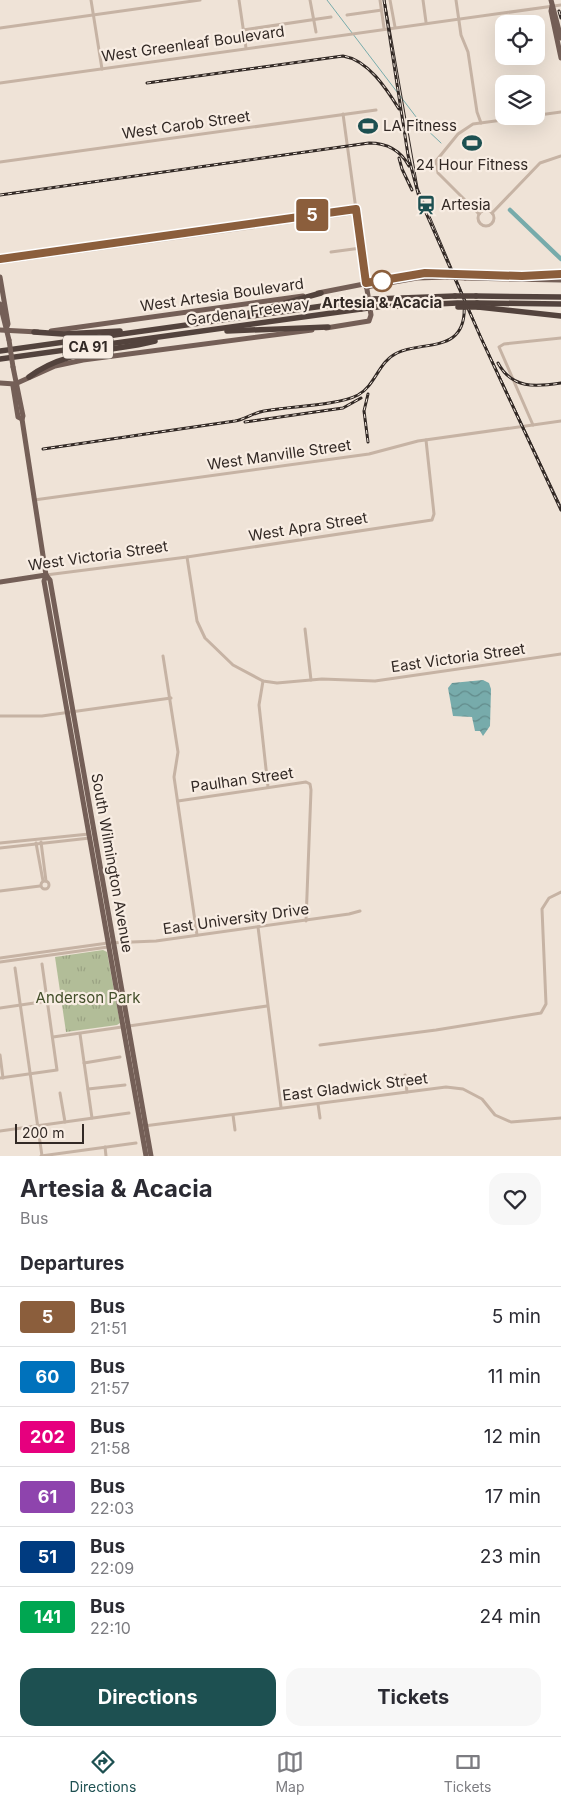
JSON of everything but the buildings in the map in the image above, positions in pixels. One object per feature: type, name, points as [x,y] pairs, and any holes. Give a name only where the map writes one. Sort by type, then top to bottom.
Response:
[{"type":"highway","points":[[235,318],[321,293]]},
{"type":"highway","name":"Gardena Freeway","points":[[0,355],[235,318],[359,304],[476,302],[493,297],[561,298]]},
{"type":"highway","points":[[456,302],[546,301],[550,304],[561,304]]},
{"type":"highway","name":"Gardena Freeway","points":[[376,303],[456,302]]},
{"type":"highway","points":[[476,302],[561,316]]},
{"type":"highway","points":[[0,355],[359,304]]},
{"type":"highway","name":"Gardena Freeway","points":[[0,355],[176,335],[359,304]]},
{"type":"highway","points":[[34,332],[62,334],[175,327]]},
{"type":"highway","points":[[195,332],[328,327]]},
{"type":"highway","points":[[29,377],[44,367],[67,358],[176,335]]},
{"type":"main road","points":[[551,3],[561,38]]},
{"type":"main road","points":[[551,3],[561,58]]},
{"type":"main road","name":"West Artesia Boulevard","points":[[3,329],[34,332],[53,331],[321,293],[410,275],[527,278]]},
{"type":"main road","points":[[527,278],[554,275],[561,278]]},
{"type":"main road","name":"South Wilmington Avenue","points":[[0,277],[8,324],[3,329]]},
{"type":"main road","points":[[527,278],[561,278]]},
{"type":"main road","points":[[0,383],[15,384],[55,366],[83,360],[369,321],[371,315],[366,285]]},
{"type":"main road","name":"South Wilmington Avenue","points":[[0,304],[3,329],[8,340],[13,367],[15,384],[13,386],[18,417],[22,419],[46,575],[44,581],[70,711],[108,945],[143,1126],[146,1156]]},
{"type":"main road","name":"West Victoria Street","points":[[0,582],[46,575]]},
{"type":"main road","name":"South Wilmington Avenue","points":[[91,836],[114,944],[125,1027]]},
{"type":"main road","name":"South Wilmington Avenue","points":[[143,1126],[151,1156]]},
{"type":"street","points":[[91,0],[102,69]]},
{"type":"street","points":[[0,28],[200,0]]},
{"type":"street","points":[[238,0],[246,48]]},
{"type":"street","points":[[310,0],[316,32]]},
{"type":"street","points":[[380,0],[386,28]]},
{"type":"street","points":[[390,0],[395,27]]},
{"type":"street","points":[[423,0],[426,22]]},
{"type":"street","points":[[456,0],[481,122]]},
{"type":"street","name":"West Greenleaf Boulevard","points":[[0,83],[459,18],[551,3],[561,5]]},
{"type":"street","points":[[347,15],[382,10]]},
{"type":"street","points":[[243,30],[331,17]]},
{"type":"street","name":"West Carob Street","points":[[0,162],[376,110]]},
{"type":"street","points":[[492,213],[493,222],[486,226],[479,222],[479,214],[438,173],[435,164],[463,130],[481,122],[512,120],[561,112]]},
{"type":"street","points":[[343,114],[366,285]]},
{"type":"street","points":[[492,213],[540,163],[561,156]]},
{"type":"street","points":[[0,263],[42,255],[321,216],[356,209]]},
{"type":"street","points":[[479,214],[486,210],[492,213]]},
{"type":"street","points":[[331,252],[361,248]]},
{"type":"street","points":[[0,259],[30,257]]},
{"type":"street","points":[[533,425],[499,347],[504,344],[561,338]]},
{"type":"street","name":"West Manville Street","points":[[34,500],[369,454],[426,440],[561,421]]},
{"type":"street","name":"West Apra Street","points":[[186,557],[432,520],[434,514],[426,440]]},
{"type":"street","name":"West Victoria Street","points":[[46,575],[186,557],[197,621],[204,638],[233,664],[263,681],[277,683],[311,680],[358,681]]},
{"type":"street","points":[[305,629],[311,680]]},
{"type":"street","name":"East Victoria Street","points":[[358,681],[388,680],[561,654]]},
{"type":"street","points":[[163,656],[178,752],[174,777],[197,935]]},
{"type":"street","points":[[263,681],[259,706],[268,787]]},
{"type":"street","points":[[0,716],[42,716],[171,698]]},
{"type":"street","name":"Paulhan Street","points":[[178,801],[306,782],[310,784],[306,921]]},
{"type":"street","points":[[0,848],[91,836]]},
{"type":"street","points":[[0,844],[38,842]]},
{"type":"street","points":[[0,891],[43,883],[38,842]]},
{"type":"street","points":[[320,1045],[436,1030],[541,1013],[546,1004],[542,909],[549,898],[561,892]]},
{"type":"street","name":"East University Drive","points":[[0,960],[114,944],[154,942],[306,921],[360,911]]},
{"type":"street","points":[[258,927],[281,1107]]},
{"type":"street","points":[[0,1055],[2,1078],[57,1070],[42,964]]},
{"type":"street","points":[[15,968],[41,1156],[136,1143]]},
{"type":"street","points":[[0,1008],[48,1002]]},
{"type":"street","points":[[53,1037],[267,1006]]},
{"type":"street","points":[[80,1034],[92,1118]]},
{"type":"street","points":[[84,1063],[120,1057]]},
{"type":"street","points":[[405,1075],[407,1092]]},
{"type":"street","points":[[88,1090],[124,1085]]},
{"type":"street","name":"East Gladwick Street","points":[[143,1126],[446,1087],[463,1089],[482,1099],[495,1115],[511,1122],[561,1118]]},
{"type":"street","points":[[60,1093],[65,1122]]},
{"type":"street","points":[[318,1104],[320,1118]]},
{"type":"street","points":[[0,1131],[129,1113]]},
{"type":"street","points":[[233,1115],[235,1130]]},
{"type":"street","points":[[105,1147],[106,1156]]},
{"type":"green space","name":"Anderson Park","points":[[103,950],[107,952],[120,1023],[66,1032],[55,957]]},
{"type":"water","points":[[483,680],[489,683],[491,689],[490,726],[483,736],[480,731],[475,731],[472,717],[453,716],[448,688],[452,683]]},
{"type":"waterway","points":[[327,0],[423,126],[441,143]]},
{"type":"waterway","points":[[510,210],[561,259]]},
{"type":"tram line","points":[[385,0],[418,188],[480,334],[561,506]]},
{"type":"railway","points":[[384,0],[408,155],[419,197],[481,338],[561,510]]},
{"type":"railway","points":[[559,11],[561,18]]},
{"type":"railway","points":[[147,83],[343,56],[360,63],[376,76],[399,109]]},
{"type":"railway","points":[[0,195],[369,143],[382,144],[393,149],[402,156],[409,166]]},
{"type":"railway","points":[[399,158],[412,190]]},
{"type":"railway","points":[[43,449],[235,421],[274,409],[326,404],[349,399],[364,391],[385,362],[397,353],[408,349],[442,343],[451,338],[459,331],[463,320],[464,303]]},
{"type":"railway","points":[[498,363],[510,378],[517,382],[533,385],[561,383]]},
{"type":"railway","points":[[368,394],[364,411],[368,442]]},
{"type":"railway","points":[[245,422],[343,408],[361,398]]},
{"type":"bus line","name":"5","points":[[0,259],[356,209],[366,283],[425,273],[522,276],[561,274]]},
{"type":"place","name":"LA Fitness","points":[[368,126]]},
{"type":"place","name":"24 Hour Fitness","points":[[472,143]]},
{"type":"place","name":"Artesia","points":[[426,205]]},
{"type":"place","name":"Artesia & Acacia","points":[[382,281]]}]
